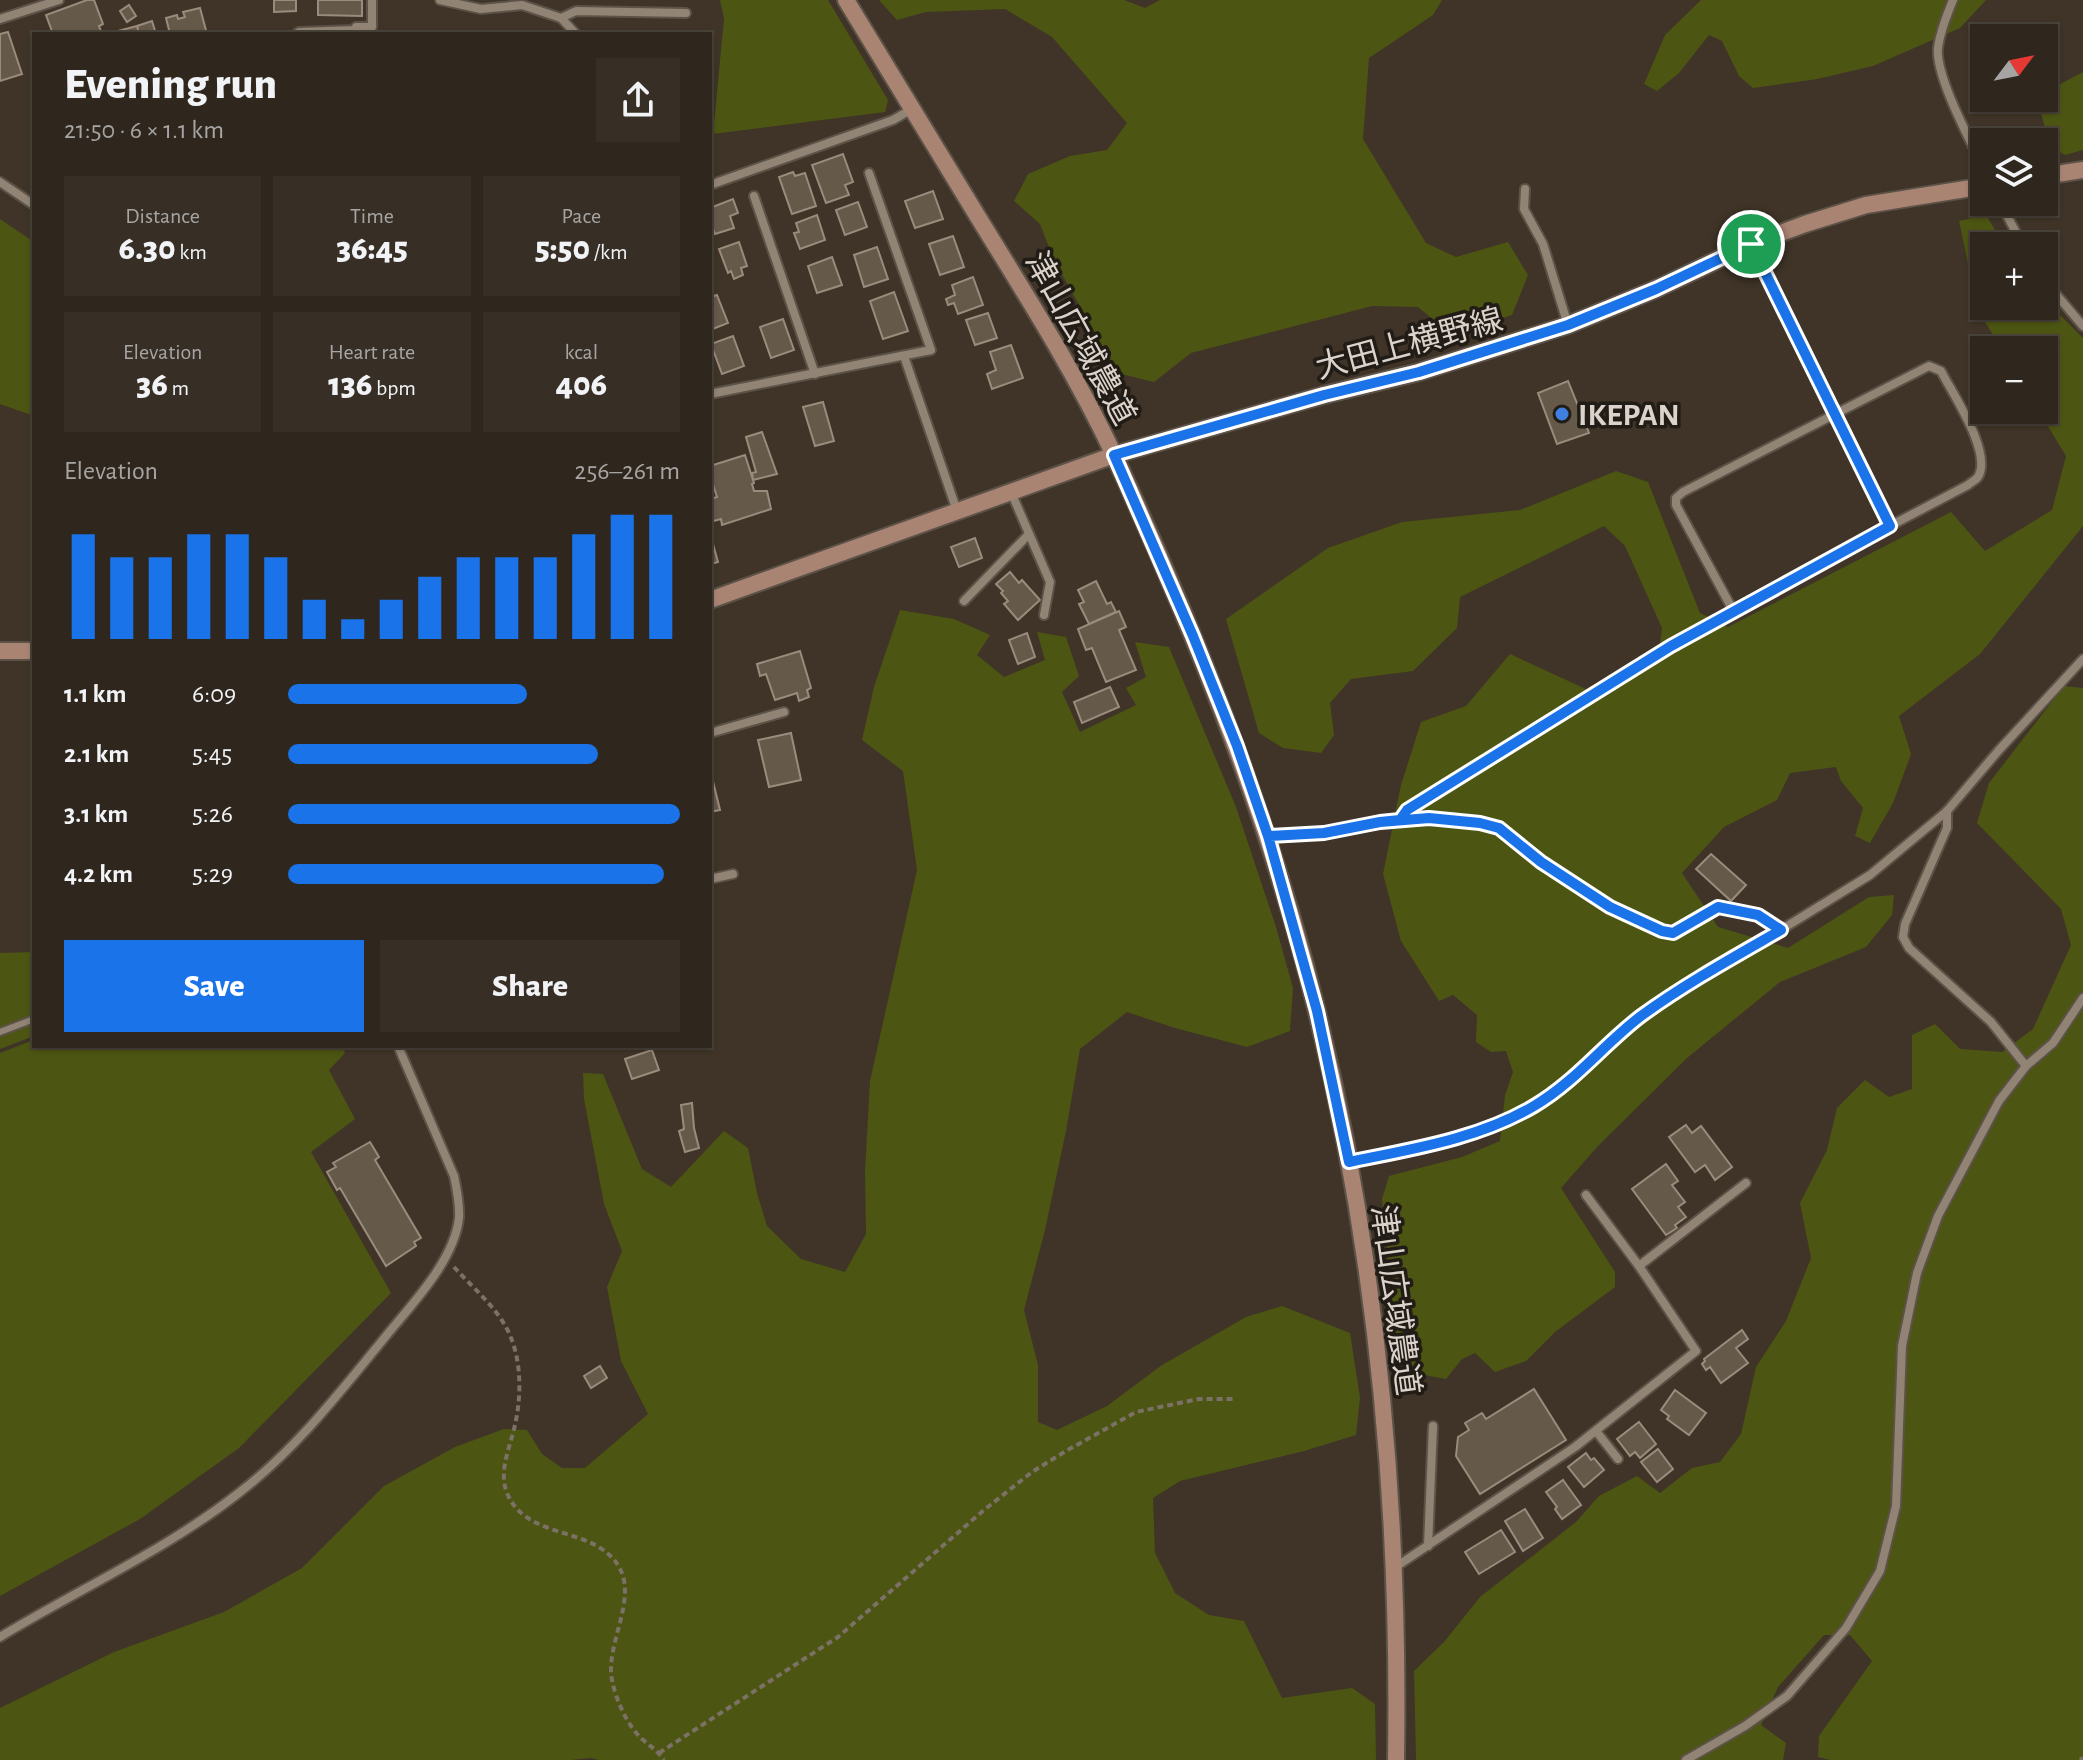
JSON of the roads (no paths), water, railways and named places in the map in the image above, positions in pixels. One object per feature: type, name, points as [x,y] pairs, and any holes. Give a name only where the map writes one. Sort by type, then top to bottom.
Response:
[{"type":"street","points":[[0,19],[59,0]]},
{"type":"street","points":[[299,32],[372,27],[372,0]]},
{"type":"street","points":[[440,0],[481,9],[522,5],[561,18],[574,32]]},
{"type":"street","name":"津山広域農道","points":[[846,0],[1030,300],[1114,455],[1199,649],[1268,836],[1317,1011],[1349,1162],[1372,1310],[1385,1435],[1393,1569],[1396,1760]]},
{"type":"street","points":[[1953,0],[1938,51],[1950,98],[1970,140]]},
{"type":"street","points":[[561,18],[576,11],[686,13]]},
{"type":"street","points":[[712,184],[893,120],[912,109]]},
{"type":"street","points":[[2058,174],[2083,170]]},
{"type":"street","points":[[712,394],[931,350],[869,173]]},
{"type":"street","points":[[0,182],[32,204]]},
{"type":"street","name":"大田上横野線","points":[[712,599],[1114,455],[1324,395],[1419,372],[1568,325],[1656,289],[1751,244],[1805,224],[1866,205],[1970,188]]},
{"type":"street","points":[[1525,189],[1524,209],[1543,244],[1568,325]]},
{"type":"street","points":[[754,196],[815,374]]},
{"type":"street","points":[[1751,244],[1890,526]]},
{"type":"street","points":[[2058,297],[2083,326]]},
{"type":"street","points":[[904,356],[957,511]]},
{"type":"street","points":[[1929,366],[1941,371],[1978,441],[1982,460],[1979,476],[1968,485],[1890,526],[1734,612],[1676,505],[1676,498],[1929,366]]},
{"type":"street","points":[[1010,491],[1050,582],[1044,615]]},
{"type":"street","points":[[964,601],[1029,534]]},
{"type":"street","points":[[0,651],[32,651]]},
{"type":"street","points":[[1349,1162],[1478,1132],[1533,1106],[1565,1084],[1641,1016],[1870,875],[1947,811],[2083,659]]},
{"type":"street","points":[[712,732],[784,712]]},
{"type":"street","points":[[1947,811],[1947,828],[1905,924],[1903,937],[1909,948],[1991,1022],[2026,1066]]},
{"type":"street","points":[[1268,836],[1324,833],[1400,820],[1462,820],[1499,828],[1588,894],[1662,931],[1673,933],[1718,907],[1758,915],[1781,930]]},
{"type":"street","points":[[712,879],[733,874]]},
{"type":"street","points":[[1686,1760],[1745,1726],[1787,1696],[1846,1628],[1880,1571],[1896,1506],[1902,1346],[1917,1273],[1945,1203],[1999,1101],[2026,1066],[2053,1043],[2083,998]]},
{"type":"street","points":[[0,1637],[187,1530],[241,1492],[284,1454],[337,1396],[430,1283],[455,1235],[459,1217],[458,1197],[454,1176],[399,1048]]},
{"type":"street","points":[[1639,1266],[1746,1183]]},
{"type":"street","points":[[1393,1569],[1575,1447],[1696,1351],[1586,1195]]},
{"type":"street","points":[[1428,1546],[1433,1426]]},
{"type":"street","points":[[1596,1431],[1618,1459]]},
{"type":"lane","points":[[0,1032],[32,1020]]},
{"type":"place","name":"IKEPAN","points":[[1562,414]]}]
